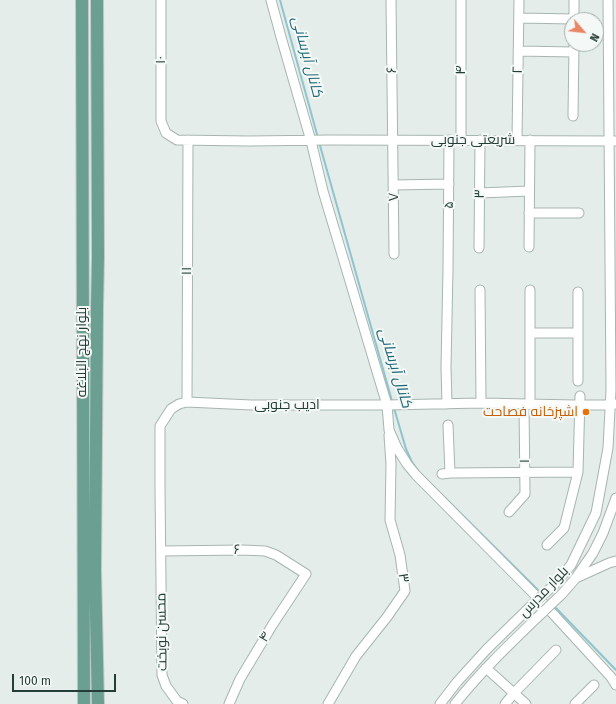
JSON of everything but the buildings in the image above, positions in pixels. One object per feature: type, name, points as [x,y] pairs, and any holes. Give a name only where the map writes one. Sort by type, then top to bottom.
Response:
[{"type":"main road","name":"بلوار نهج البلاغه","points":[[82,0],[84,704]]},
{"type":"main road","name":"بلوار نهج البلاغه","points":[[97,0],[98,257],[95,570],[98,704]]},
{"type":"street","name":"۱۰","points":[[161,0],[161,121]]},
{"type":"street","name":"۳","points":[[271,0],[311,141],[323,190],[387,406],[391,464],[390,520],[400,556],[405,591],[387,617],[356,656],[328,704]]},
{"type":"street","name":"۶","points":[[391,0],[393,140]]},
{"type":"street","name":"۴","points":[[461,0],[461,140]]},
{"type":"street","name":"۲","points":[[517,140],[519,0]]},
{"type":"street","points":[[574,0],[574,12]]},
{"type":"street","name":"بلوار مدرس","points":[[440,704],[486,649],[554,585],[571,565],[596,513],[608,448],[613,404],[611,390],[613,141],[608,0]]},
{"type":"street","points":[[519,18],[564,20]]},
{"type":"street","points":[[518,51],[564,49]]},
{"type":"street","points":[[573,116],[574,52]]},
{"type":"street","name":"شریعتی جنوبی","points":[[161,121],[166,133],[177,140],[613,141]]},
{"type":"street","name":"۱۱","points":[[187,402],[188,140]]},
{"type":"street","name":"۷","points":[[393,140],[394,254]]},
{"type":"street","name":"۵","points":[[447,404],[446,367],[449,140]]},
{"type":"street","name":"۳","points":[[479,248],[480,140]]},
{"type":"street","points":[[529,247],[530,140]]},
{"type":"street","points":[[393,185],[449,184]]},
{"type":"street","points":[[480,193],[529,191]]},
{"type":"street","points":[[529,213],[579,213]]},
{"type":"street","points":[[480,290],[481,403]]},
{"type":"street","points":[[527,404],[530,290]]},
{"type":"street","points":[[578,292],[578,381]]},
{"type":"street","points":[[530,333],[578,333]]},
{"type":"street","points":[[547,545],[564,528],[578,472],[580,396]]},
{"type":"street","name":"ادیب جنوبی","points":[[187,402],[251,405],[387,406],[447,404]]},
{"type":"street","name":"محسن نوبخت","points":[[183,704],[177,701],[166,686],[162,675],[160,426],[171,410],[179,404],[187,402]]},
{"type":"street","points":[[447,404],[613,404]]},
{"type":"street","name":"۱","points":[[509,512],[525,494],[527,404]]},
{"type":"street","points":[[448,425],[446,473],[578,472]]},
{"type":"street","points":[[389,430],[400,453],[416,475],[543,603],[611,677],[616,685]]},
{"type":"street","name":"بلوار مدرس","points":[[455,704],[499,654],[562,594],[575,579],[593,553],[616,498]]},
{"type":"street","name":"۶","points":[[161,551],[265,551],[276,555],[306,574]]},
{"type":"street","points":[[575,579],[603,565],[616,561]]},
{"type":"street","name":"۴","points":[[229,704],[247,667],[306,574]]},
{"type":"street","points":[[505,704],[556,650]]},
{"type":"street","points":[[486,668],[526,704]]},
{"type":"street","points":[[575,704],[594,685]]},
{"type":"waterway","name":"کانال آبرسانی","points":[[280,0],[318,138]]},
{"type":"waterway","name":"کانال آبرسانی","points":[[319,142],[392,401]]},
{"type":"waterway","name":"کانال آبرسانی","points":[[394,408],[406,449],[419,472],[541,593]]},
{"type":"waterway","name":"کانال آبرسانی","points":[[554,606],[616,670]]},
{"type":"place","name":"اشپزخانه فصاحت","points":[[586,412]]}]
